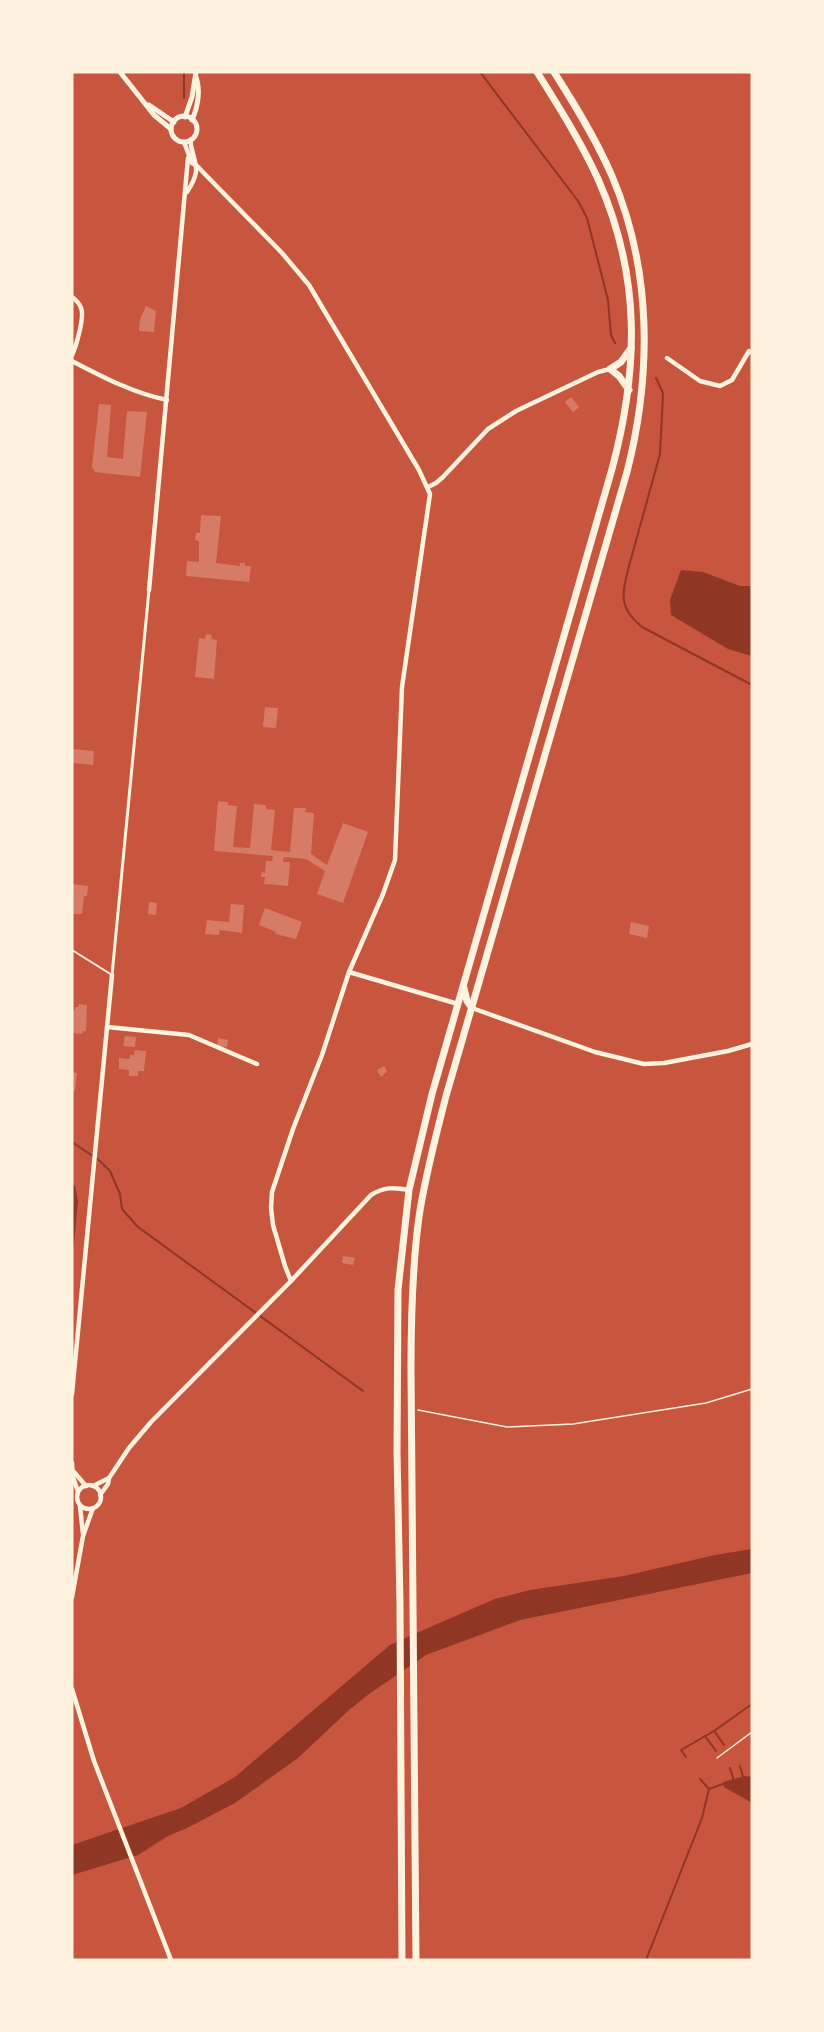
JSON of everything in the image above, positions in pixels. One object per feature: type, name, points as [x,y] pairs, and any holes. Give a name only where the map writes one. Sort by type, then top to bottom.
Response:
[{"type":"main road","points":[[402,1960],[397,1314],[402,1241],[409,1190],[419,1142],[612,469],[629,390],[632,346],[631,308],[617,231],[585,154],[537,72]]},
{"type":"main road","points":[[416,1960],[411,1408],[412,1291],[419,1217],[430,1156],[627,472],[642,394],[645,342],[644,307],[630,230],[612,176],[598,147],[554,72]]},
{"type":"main road","points":[[629,390],[619,376],[610,369],[621,362],[632,346]]},
{"type":"main road","points":[[463,986],[467,1002],[472,1008]]},
{"type":"street","points":[[120,72],[154,115],[171,129],[176,140],[187,141]]},
{"type":"street","points":[[171,129],[174,122],[185,117],[190,106],[196,74]]},
{"type":"street","points":[[72,1394],[187,192],[187,141],[197,131],[192,120],[199,98],[196,74]]},
{"type":"street","points":[[143,100],[174,122]]},
{"type":"street","points":[[185,117],[192,120]]},
{"type":"street","points":[[187,141],[197,166],[282,253],[309,285],[419,470],[428,487],[430,501],[402,687],[395,860],[383,894],[349,972],[322,1055],[273,1187],[271,1216],[291,1281]]},
{"type":"street","points":[[188,158],[192,164],[197,166]]},
{"type":"street","points":[[187,192],[194,181],[197,166]]},
{"type":"street","points":[[194,181],[209,179]]},
{"type":"street","points":[[72,297],[78,303],[82,313],[72,355]]},
{"type":"street","points":[[667,358],[700,381],[720,386],[732,380],[750,352],[752,344]]},
{"type":"street","points":[[72,361],[148,396],[167,400]]},
{"type":"street","points":[[428,487],[444,477],[489,429],[516,411],[598,372],[610,369]]},
{"type":"street","points":[[349,972],[458,1004]]},
{"type":"street","points":[[472,1008],[595,1052],[644,1064],[664,1063],[745,1048],[752,1044]]},
{"type":"street","points":[[107,1027],[189,1035],[256,1064]]},
{"type":"street","points":[[100,1495],[108,1484],[109,1478],[142,1431],[261,1312],[371,1195],[382,1188],[393,1187],[409,1190]]},
{"type":"street","points":[[72,1463],[83,1536]]},
{"type":"street","points":[[74,1472],[86,1486]]},
{"type":"street","points":[[78,1492],[86,1486],[93,1486],[109,1478]]},
{"type":"street","points":[[72,1597],[83,1536],[93,1508],[100,1502],[98,1490],[93,1486]]},
{"type":"street","points":[[80,1506],[93,1508]]},
{"type":"street","points":[[72,1689],[94,1761],[171,1960]]},
{"type":"lane","points":[[72,950],[112,975]]},
{"type":"path","points":[[411,1408],[507,1427],[573,1424],[706,1403],[752,1389]]},
{"type":"path","points":[[717,1758],[752,1731]]},
{"type":"shaded area","points":[[681,570],[703,572],[740,586],[752,586],[752,656],[728,649],[671,615],[670,600]]},
{"type":"shaded area","points":[[72,1183],[75,1186],[78,1201],[72,1263]]},
{"type":"shaded area","points":[[752,1549],[752,1573],[520,1620],[426,1655],[369,1694],[298,1758],[235,1803],[168,1836],[138,1855],[72,1875],[72,1845],[181,1808],[235,1777],[390,1645],[495,1599],[530,1590],[624,1576]]},
{"type":"shaded area","points":[[745,1776],[752,1777],[752,1803],[724,1787],[723,1782]]},
{"type":"building","points":[[146,306],[156,311],[154,332],[139,331],[140,319]]},
{"type":"building","points":[[571,397],[579,407],[573,412],[565,402]]},
{"type":"building","points":[[99,404],[111,405],[107,457],[123,459],[127,411],[147,412],[140,477],[95,472],[92,467]]},
{"type":"building","points":[[201,515],[221,516],[216,563],[240,566],[240,563],[245,563],[245,566],[251,566],[249,582],[186,576],[187,561],[199,562],[199,541],[195,540],[196,533],[200,533]]},
{"type":"building","points":[[206,634],[212,635],[211,639],[217,640],[214,679],[195,677],[199,638],[205,639]]},
{"type":"building","points":[[265,707],[278,708],[276,728],[263,727]]},
{"type":"building","points":[[72,749],[94,751],[93,765],[72,763]]},
{"type":"building","points":[[218,801],[237,806],[233,847],[250,848],[254,804],[266,805],[266,809],[275,810],[271,850],[290,852],[294,808],[306,808],[305,812],[314,813],[311,854],[327,865],[343,823],[368,832],[343,903],[317,894],[325,871],[306,859],[284,857],[283,862],[290,862],[288,886],[264,884],[265,877],[261,877],[262,872],[265,873],[266,861],[272,861],[273,856],[214,851]]},
{"type":"building","points":[[72,884],[88,886],[87,896],[84,896],[82,914],[72,914]]},
{"type":"building","points":[[149,902],[157,903],[156,915],[148,914]]},
{"type":"building","points":[[231,904],[244,905],[242,933],[220,930],[219,935],[205,934],[207,920],[229,922]]},
{"type":"building","points":[[265,908],[302,922],[296,939],[275,934],[276,932],[259,925]]},
{"type":"building","points":[[631,922],[649,926],[647,938],[629,934]]},
{"type":"building","points":[[79,1004],[87,1005],[86,1031],[82,1034],[73,1033],[72,1030],[72,1010],[75,1010]]},
{"type":"building","points":[[125,1036],[136,1037],[135,1047],[123,1046]]},
{"type":"building","points":[[218,1038],[228,1040],[227,1047],[217,1046]]},
{"type":"building","points":[[135,1050],[146,1051],[144,1071],[138,1071],[138,1076],[129,1076],[129,1070],[119,1069],[119,1058],[130,1059],[130,1055],[134,1055]]},
{"type":"building","points":[[384,1066],[387,1071],[381,1077],[377,1070]]},
{"type":"building","points":[[72,1072],[77,1073],[75,1091],[72,1091]]},
{"type":"building","points":[[343,1256],[355,1258],[353,1265],[342,1263]]},
{"type":"waterway","points":[[184,72],[184,98]]},
{"type":"waterway","points":[[480,72],[578,201],[587,218],[608,300],[611,335],[615,343]]},
{"type":"waterway","points":[[656,378],[663,393],[660,454],[627,576],[624,593],[625,607],[642,627],[752,685]]},
{"type":"waterway","points":[[72,1142],[100,1161],[110,1171],[120,1194],[122,1209],[138,1227],[363,1391]]},
{"type":"waterway","points":[[686,1757],[681,1750],[714,1731],[752,1704]]},
{"type":"waterway","points":[[715,1732],[724,1745]]},
{"type":"waterway","points":[[705,1736],[716,1751]]},
{"type":"waterway","points":[[740,1766],[743,1777]]},
{"type":"waterway","points":[[730,1768],[734,1781]]},
{"type":"waterway","points":[[700,1779],[709,1789]]},
{"type":"waterway","points":[[709,1789],[726,1783]]},
{"type":"waterway","points":[[646,1960],[702,1818],[709,1789]]}]
